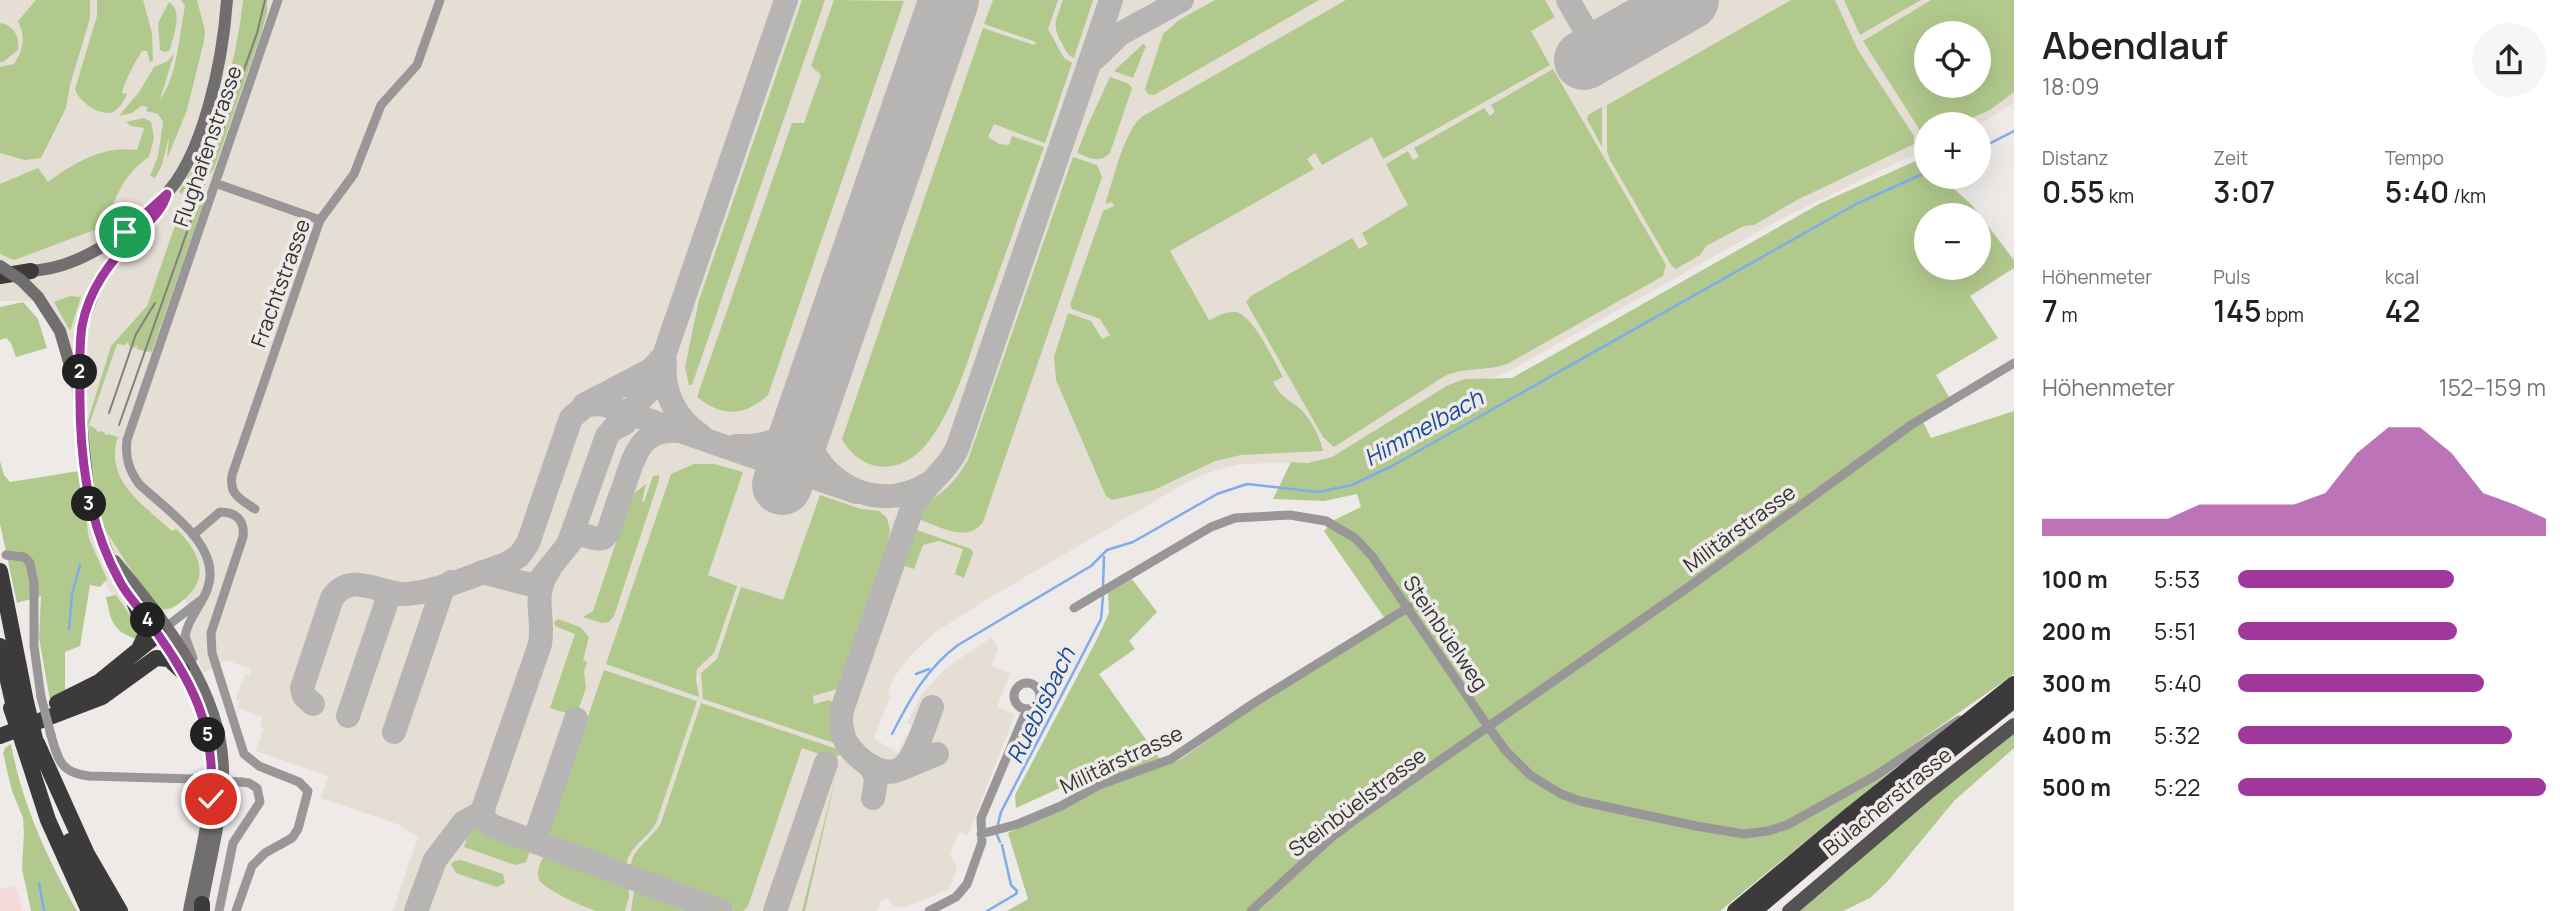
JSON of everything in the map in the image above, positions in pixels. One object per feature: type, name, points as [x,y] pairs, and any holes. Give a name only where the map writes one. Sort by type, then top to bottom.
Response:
[{"type":"highway","points":[[0,274],[31,271]]},
{"type":"highway","points":[[3,563],[23,704]]},
{"type":"highway","points":[[135,604],[146,632],[135,653]]},
{"type":"highway","points":[[0,725],[77,695],[164,634]]},
{"type":"highway","points":[[136,671],[164,634]]},
{"type":"highway","points":[[0,646],[76,830],[120,911]]},
{"type":"highway","points":[[0,736],[94,701],[152,659],[159,657],[173,661],[189,672]]},
{"type":"highway","points":[[0,682],[23,704]]},
{"type":"highway","points":[[1735,911],[1849,816],[2010,692]]},
{"type":"highway","points":[[1754,911],[2010,692]]},
{"type":"highway","points":[[37,740],[48,820],[89,911]]},
{"type":"highway","points":[[37,740],[63,824],[104,911]]},
{"type":"main road","points":[[164,634],[135,604],[118,579],[90,508],[80,407],[81,329],[93,292],[111,262],[159,211],[188,161],[202,129],[217,67],[227,0]]},
{"type":"main road","points":[[31,271],[75,260],[105,245],[134,224],[167,194]]},
{"type":"main road","points":[[0,266],[38,297],[55,320],[63,339],[80,407]]},
{"type":"main road","points":[[108,552],[136,586],[164,634]]},
{"type":"main road","name":"Flughafenstrasse","points":[[164,634],[209,701],[217,727],[223,774],[218,817],[198,909]]},
{"type":"main road","name":"Bülacherstrasse","points":[[1789,911],[1929,792],[2014,725]]},
{"type":"street","name":"Flughafenstrasse","points":[[189,672],[193,657],[185,640],[186,631],[209,583],[210,569],[203,547],[193,535],[139,484],[132,474],[126,452],[130,429],[278,0]]},
{"type":"street","name":"Frachtstrasse","points":[[255,509],[233,493],[230,486],[232,475],[320,220],[354,174],[381,105],[416,65],[440,0]]},
{"type":"street","points":[[215,183],[320,220]]},
{"type":"street","name":"Militärstrasse","points":[[1489,728],[1911,425],[2014,363]]},
{"type":"street","points":[[193,535],[220,512],[234,514],[242,522],[243,537],[211,633],[212,653],[244,754],[259,766],[299,782],[308,791],[298,828],[292,838],[265,853],[252,866],[236,911]]},
{"type":"street","name":"Steinbüelweg","points":[[1074,608],[1223,521],[1256,516],[1302,516],[1326,521],[1355,538],[1372,556],[1489,728],[1506,751],[1530,775],[1554,790],[1580,801],[1730,833],[1768,831],[1792,822],[1875,776],[1931,737],[2010,692]]},
{"type":"street","points":[[3,563],[24,557],[32,567],[34,646],[23,704],[37,740],[66,769],[75,774],[89,776],[192,779],[254,785],[261,797],[258,808],[233,843],[219,911]]},
{"type":"street","points":[[164,634],[202,599]]},
{"type":"street","name":"Militärstrasse","points":[[981,834],[1018,824],[1061,806],[1099,785],[1171,759],[1257,701],[1409,607]]},
{"type":"street","name":"Flughafenstrasse","points":[[164,634],[192,617]]},
{"type":"street","points":[[929,911],[956,897],[967,884],[982,842],[981,818],[1027,709]]},
{"type":"street","name":"Steinbüelstrasse","points":[[1251,911],[1332,837],[1489,728]]},
{"type":"shaded area","points":[[0,0],[2014,0],[2014,103],[1991,117],[1991,112],[1914,112],[1914,154],[1781,219],[1504,374],[1487,379],[1462,379],[1451,383],[1330,458],[1312,462],[1240,464],[1189,481],[934,633],[910,656],[893,679],[888,693],[890,696],[874,738],[897,753],[912,726],[907,723],[922,694],[946,668],[992,637],[998,648],[992,666],[1010,673],[997,707],[1015,714],[968,835],[959,832],[950,854],[957,869],[949,889],[903,908],[894,906],[887,898],[881,901],[877,911],[393,911],[418,837],[397,824],[321,798],[328,776],[256,751],[264,728],[260,726],[263,717],[238,708],[240,701],[236,699],[245,673],[249,675],[251,669],[226,660],[204,673],[190,647],[188,635],[198,618],[184,599],[139,637],[115,601],[89,545],[81,504],[74,408],[68,375],[59,346],[45,317],[33,301],[0,301]]},
{"type":"shaded area","points":[[16,887],[23,911],[0,911],[0,888]]},
{"type":"green space","points":[[36,0],[90,0],[90,18],[66,108],[41,158],[25,160],[0,153],[0,67],[14,64],[17,59],[23,38],[18,21]]},
{"type":"green space","points":[[97,0],[143,0],[152,33],[153,61],[150,62],[147,51],[142,51],[123,89],[122,93],[127,94],[125,99],[120,107],[108,113],[90,107],[75,89],[97,16]]},
{"type":"green space","points":[[181,0],[197,0],[205,30],[204,41],[187,110],[167,159],[169,137],[162,165],[155,178],[150,176],[158,156],[163,122],[158,114],[146,111],[148,107],[141,106],[132,113],[119,116],[139,92],[154,67],[168,61],[174,54],[160,100],[166,90],[174,67],[185,6]]},
{"type":"green space","points":[[243,0],[267,0],[267,13],[261,34],[214,169],[208,176],[201,174],[190,180],[182,194],[179,192],[203,147],[222,100],[235,51]]},
{"type":"green space","points":[[802,0],[825,0],[692,385],[689,385],[685,367],[699,300]]},
{"type":"green space","points":[[834,0],[904,1],[768,395],[742,411],[724,411],[697,397],[792,123],[804,123],[821,75],[811,66]]},
{"type":"green space","points":[[993,0],[1058,0],[1048,29],[1064,58],[1072,63],[1045,143],[994,124],[988,137],[999,144],[1009,145],[1012,136],[1044,147],[954,398],[929,441],[919,452],[896,465],[872,465],[861,460],[842,439],[983,28],[1034,45],[1036,42],[984,24]]},
{"type":"green space","points":[[1063,0],[1093,0],[1074,58],[1066,51],[1056,28]]},
{"type":"green space","points":[[1215,0],[1319,0],[1154,95],[1148,94],[1145,89],[1163,34],[1179,20]]},
{"type":"green space","points":[[1346,0],[1545,0],[1555,17],[1531,31],[1550,65],[1383,159],[1372,137],[1322,165],[1315,153],[1307,159],[1314,169],[1170,251],[1209,320],[1224,313],[1235,312],[1256,329],[1283,377],[1273,382],[1308,418],[1319,437],[1323,451],[1241,455],[1215,461],[1154,490],[1112,500],[1106,496],[1056,380],[1054,357],[1068,313],[1091,321],[1102,339],[1110,335],[1100,319],[1072,309],[1070,305],[1103,211],[1114,206],[1112,202],[1105,204],[1130,132],[1143,116]]},
{"type":"green space","points":[[1791,0],[1835,0],[1858,50],[1914,136],[1914,144],[1797,200],[1754,225],[1744,226],[1706,246],[1700,255],[1676,269],[1671,265],[1610,160],[1607,151],[1607,105]]},
{"type":"green space","points":[[1844,0],[1921,0],[1860,35]]},
{"type":"green space","points":[[1931,0],[2014,0],[2014,92],[1985,112],[1914,112],[1914,121],[1863,41]]},
{"type":"green space","points":[[169,2],[177,18],[170,50],[165,52],[160,50],[158,23]]},
{"type":"green space","points":[[0,23],[12,29],[17,36],[18,45],[18,50],[3,62],[0,62]]},
{"type":"green space","points":[[1143,44],[1146,46],[1133,78],[1114,71]]},
{"type":"green space","points":[[1553,69],[1666,265],[1663,276],[1509,363],[1459,371],[1443,377],[1334,447],[1323,437],[1246,302],[1251,296],[1352,238],[1359,249],[1368,244],[1362,233],[1408,205],[1386,164],[1408,151],[1413,160],[1419,157],[1414,148],[1484,108],[1490,116],[1495,112],[1491,105]]},
{"type":"green space","points":[[1110,77],[1129,84],[1132,88],[1110,153],[1094,159],[1077,153]]},
{"type":"green space","points":[[1602,107],[1602,147],[1587,119],[1588,115]]},
{"type":"green space","points":[[144,118],[151,122],[154,138],[149,157],[127,178],[105,226],[14,260],[0,254],[0,184],[38,168],[48,182],[68,168],[101,153],[137,150],[144,128],[131,126],[126,122]]},
{"type":"green space","points":[[1073,157],[1097,165],[1102,177],[983,522],[969,532],[961,533],[918,519],[922,508],[950,485],[968,460]]},
{"type":"green space","points":[[1914,162],[1914,189],[1954,189],[1970,203],[1914,203],[1914,280],[1991,280],[1991,230],[2014,260],[2014,268],[1970,296],[1998,338],[1936,375],[1949,397],[1920,416],[1931,438],[2014,411],[2014,674],[1903,752],[1893,770],[1720,911],[1007,911],[1028,899],[1008,833],[1087,796],[1080,779],[1016,808],[1015,795],[1109,613],[1108,593],[1132,579],[1157,612],[1129,641],[1135,649],[1099,674],[1165,766],[1179,760],[1258,705],[1388,623],[1324,531],[1334,520],[1361,507],[1357,494],[1324,501],[1273,499],[1291,462],[1308,463],[1332,457],[1448,385],[1464,379],[1512,378],[1821,203]]},
{"type":"green space","points":[[198,186],[205,190],[205,198],[151,354],[150,350],[148,352],[137,349],[137,345],[134,348],[129,346],[128,342],[125,345],[117,344],[89,425],[98,433],[100,431],[106,436],[108,434],[118,437],[116,466],[121,479],[139,502],[172,531],[176,529],[184,537],[196,555],[199,564],[197,583],[182,601],[168,609],[162,609],[151,601],[104,528],[94,491],[88,420],[111,346],[147,306],[177,220],[182,221],[186,209],[182,207],[184,200]]},
{"type":"green space","points":[[70,296],[81,297],[70,331],[54,302]]},
{"type":"green space","points":[[23,302],[38,319],[47,348],[16,357],[11,343],[6,338],[0,340],[0,307]]},
{"type":"green space","points":[[0,461],[4,475],[10,482],[79,471],[89,539],[107,579],[100,587],[90,585],[80,646],[65,652],[65,694],[50,700],[39,638],[41,596],[17,603],[0,524]]},
{"type":"green space","points":[[694,464],[714,464],[743,472],[708,575],[737,586],[714,653],[697,669],[699,697],[606,664],[671,474]]},
{"type":"green space","points":[[659,475],[614,616],[609,622],[602,623],[583,617],[593,611],[632,495],[646,484],[644,502],[653,476]]},
{"type":"green space","points":[[820,495],[861,509],[879,511],[887,518],[890,530],[884,562],[841,688],[813,696],[814,704],[829,700],[835,705],[833,720],[837,744],[703,699],[701,673],[717,659],[741,587],[783,600]]},
{"type":"green space","points":[[914,529],[971,549],[973,553],[964,578],[955,574],[963,549],[939,541],[923,545],[914,569],[904,566],[902,560]]},
{"type":"green space","points":[[116,595],[141,631],[136,639],[121,632],[111,618],[106,597]]},
{"type":"green space","points":[[558,619],[580,627],[589,637],[583,660],[587,662],[584,672],[586,688],[576,716],[550,708],[575,634],[555,626],[554,622]]},
{"type":"green space","points":[[604,670],[697,701],[656,823],[629,855],[626,870],[553,842],[548,832]]},
{"type":"green space","points":[[701,703],[840,750],[841,754],[833,759],[802,748],[748,906],[743,911],[735,911],[631,872],[633,858],[661,823]]},
{"type":"green space","points":[[2014,731],[2014,748],[1954,801],[1887,882],[1870,898],[1843,911],[1796,911],[1878,841]]},
{"type":"green space","points":[[11,744],[22,788],[37,830],[77,911],[31,911],[22,869],[23,818],[12,791],[3,753]]},
{"type":"green space","points":[[837,771],[805,911],[802,911]]},
{"type":"green space","points":[[472,824],[532,845],[526,862],[515,865],[464,847]]},
{"type":"green space","points":[[546,853],[554,853],[629,882],[625,911],[597,911],[548,888],[538,876]]},
{"type":"green space","points":[[461,860],[503,874],[505,883],[497,887],[456,873],[451,865],[454,861]]},
{"type":"green space","points":[[635,884],[705,911],[631,911]]},
{"type":"waterway","name":"Himmelbach","points":[[1991,143],[2014,131]]},
{"type":"waterway","name":"Himmelbach","points":[[892,734],[920,685],[947,654],[1091,566],[1107,550],[1133,542],[1217,494],[1247,484],[1318,492],[1352,485],[1392,466],[1856,204],[1914,178]]},
{"type":"waterway","name":"Ruebisbach","points":[[1103,585],[1104,557]]},
{"type":"waterway","points":[[69,629],[72,594],[80,565]]},
{"type":"waterway","name":"Ruebisbach","points":[[998,824],[1001,812],[1101,619],[1103,597]]},
{"type":"waterway","name":"Himmelbach","points":[[916,674],[929,669]]},
{"type":"waterway","name":"Ruebisbach","points":[[997,835],[1000,842]]},
{"type":"waterway","name":"Ruebisbach","points":[[987,911],[1017,891],[1011,885],[1002,845]]},
{"type":"waterway","points":[[39,883],[44,911]]},
{"type":"taxiway","points":[[613,429],[654,385],[786,0]]},
{"type":"taxiway","points":[[932,707],[913,755],[897,771],[880,770],[864,761],[850,748],[843,734],[842,710],[911,511],[915,502],[957,449],[1111,0]]},
{"type":"taxiway","points":[[1095,58],[1120,34],[1182,0]]},
{"type":"taxiway","points":[[1568,0],[1598,52]]},
{"type":"taxiway","points":[[584,405],[651,370],[663,357]]},
{"type":"taxiway","points":[[665,361],[666,383],[672,403],[677,412],[700,435]]},
{"type":"taxiway","points":[[811,400],[805,423],[808,442],[822,465],[845,485],[872,495],[887,496],[901,495],[929,483]]},
{"type":"taxiway","points":[[313,704],[304,696],[302,688],[332,598],[339,590],[356,585],[394,593],[415,593],[504,565],[519,556],[528,543],[571,418],[586,405],[602,404],[856,492]]},
{"type":"taxiway","points":[[736,446],[758,445],[778,439],[795,428],[807,410]]},
{"type":"taxiway","points":[[568,545],[607,436],[613,429],[625,423]]},
{"type":"taxiway","points":[[482,572],[535,586],[575,536],[603,538],[608,533],[631,465],[641,446],[655,434],[679,431]]},
{"type":"taxiway","points":[[549,570],[541,589],[540,644],[483,809],[484,818],[490,825],[721,911]]},
{"type":"taxiway","points":[[394,732],[442,591],[451,582]]},
{"type":"taxiway","points":[[348,716],[390,592]]},
{"type":"taxiway","points":[[526,838],[537,833],[576,719]]},
{"type":"taxiway","points":[[901,769],[937,754]]},
{"type":"taxiway","points":[[775,911],[826,763]]},
{"type":"taxiway","points":[[866,763],[875,775],[873,798]]},
{"type":"taxiway","points":[[416,911],[435,860],[464,822],[483,809]]},
{"type":"runway","points":[[782,485],[949,0]]},
{"type":"runway","points":[[1584,60],[1689,0]]},
{"type":"tram line","points":[[119,425],[257,33],[265,0]]},
{"type":"tram line","points":[[109,413],[136,334],[155,303]]},
{"type":"route","points":[[125,232],[167,194],[159,211],[106,268],[88,304],[81,329],[80,407],[87,491],[97,529],[118,579],[163,642],[191,687],[199,706],[209,738],[211,799]]}]
